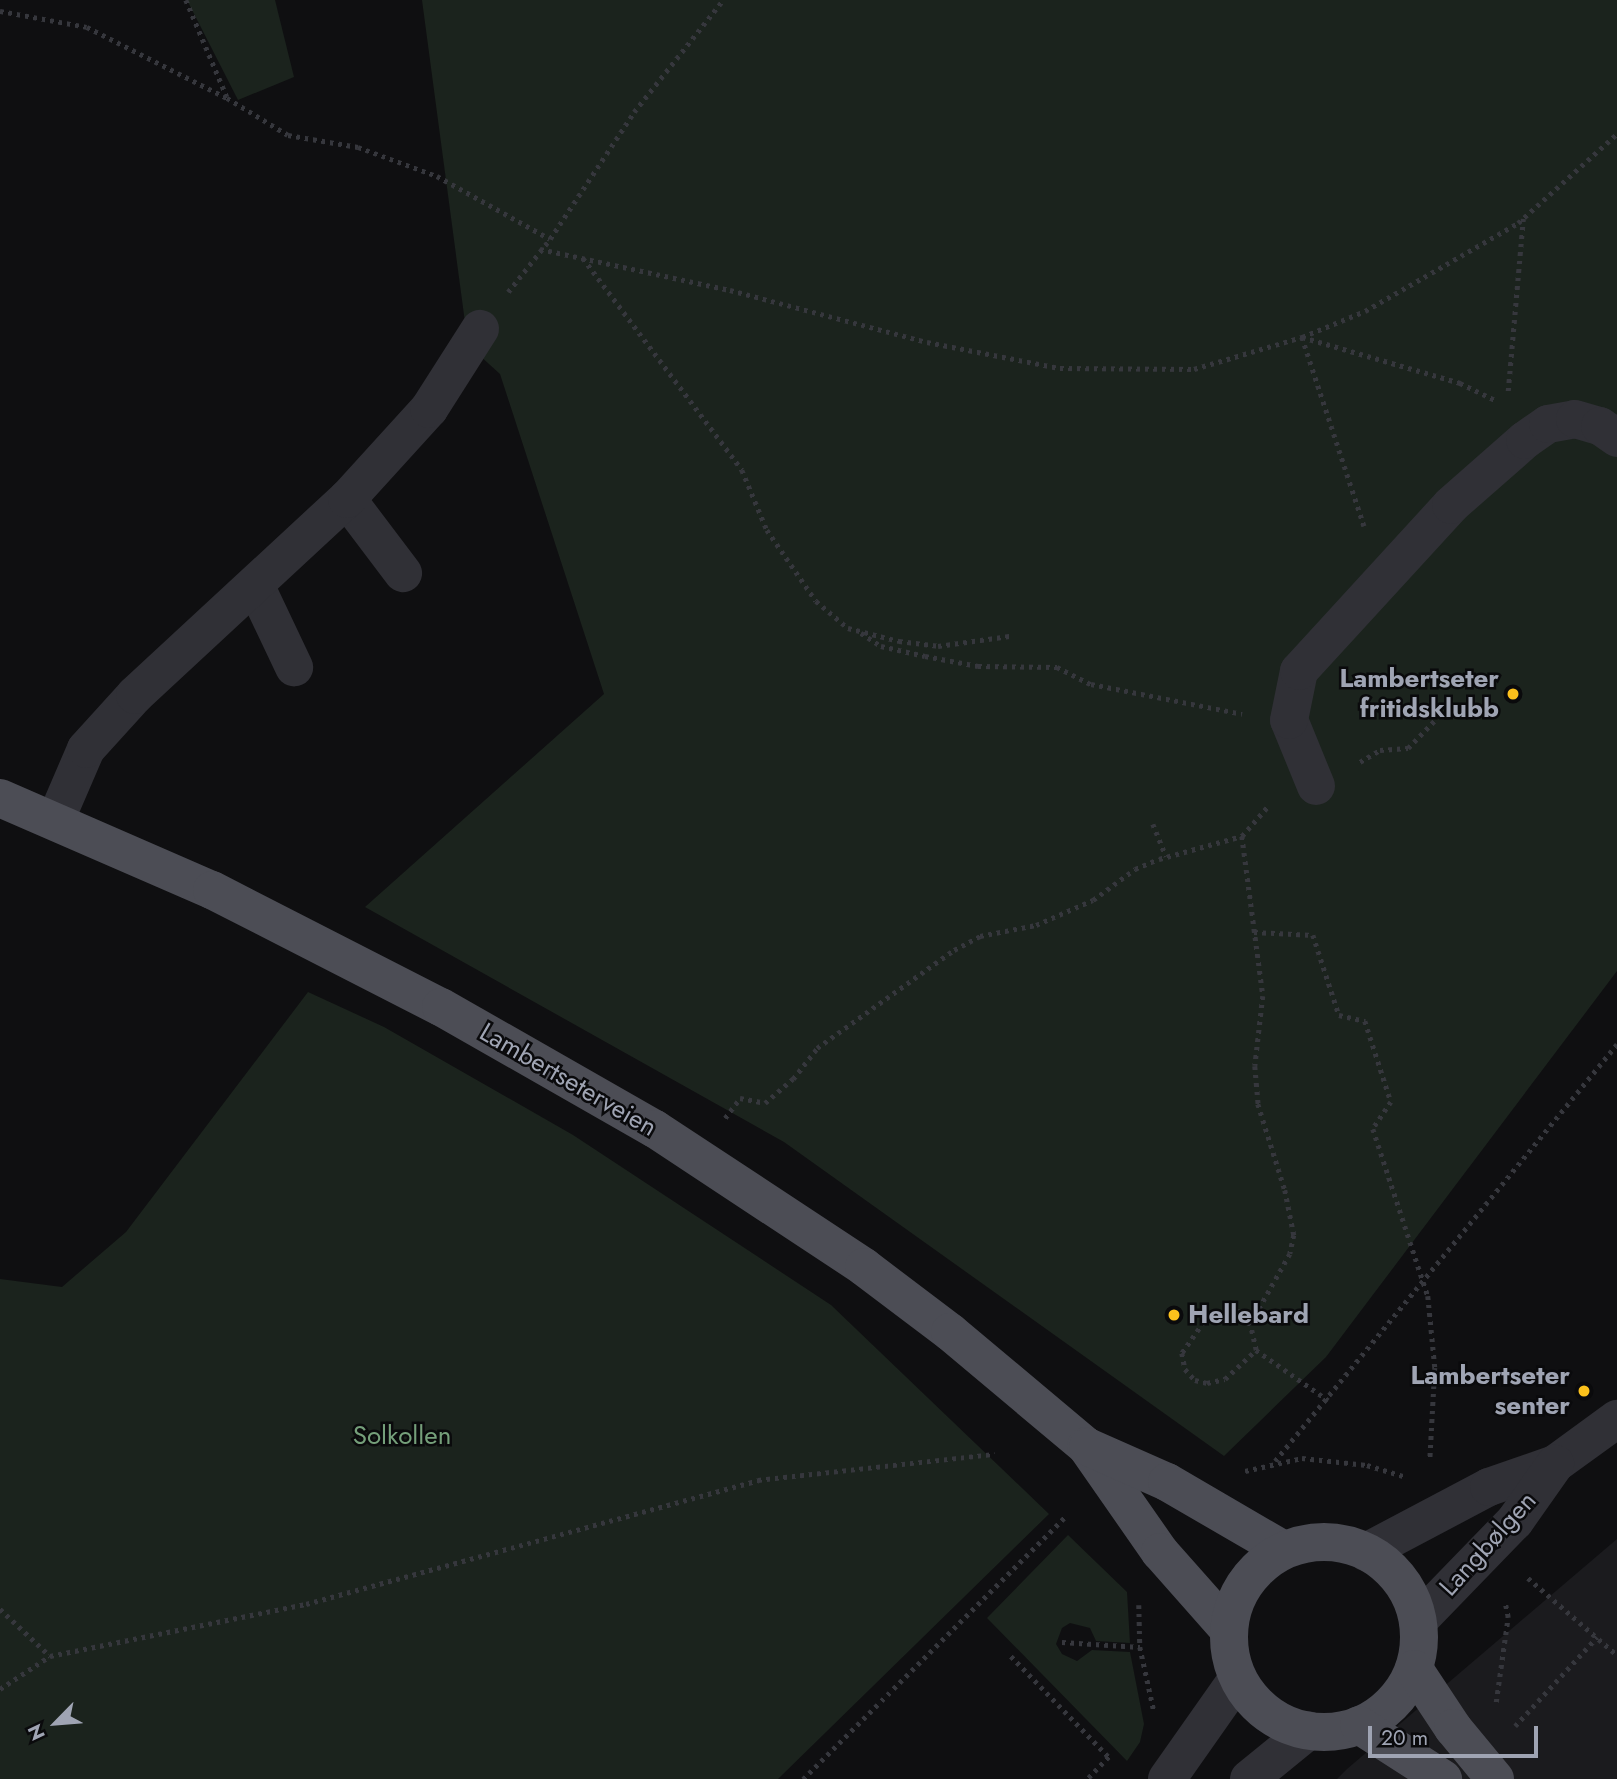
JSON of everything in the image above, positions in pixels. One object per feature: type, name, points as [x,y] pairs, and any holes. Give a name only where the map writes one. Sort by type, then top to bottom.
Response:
[{"type":"main road","name":"Lambertseterveien","points":[[0,798],[317,940],[655,1129],[864,1267],[950,1332],[1086,1446],[1160,1552],[1229,1630]]},
{"type":"main road","name":"Lambertseterveien","points":[[1086,1446],[1167,1482],[1284,1550]]},
{"type":"main road","points":[[1312,1542],[1339,1543],[1366,1552],[1391,1568],[1408,1592],[1418,1621],[1414,1669],[1393,1703],[1359,1725],[1309,1730],[1280,1721],[1256,1703],[1238,1678],[1229,1630],[1237,1597],[1256,1569],[1284,1550],[1312,1542]]},
{"type":"main road","points":[[1414,1669],[1495,1779]]},
{"type":"main road","points":[[1359,1725],[1443,1779]]},
{"type":"street","points":[[55,821],[86,749],[135,695],[257,587],[346,499],[429,410],[480,329]]},
{"type":"street","points":[[1316,786],[1289,720],[1299,671],[1451,505],[1515,424],[1548,424],[1575,419],[1600,426],[1617,438]]},
{"type":"street","points":[[346,499],[403,573]]},
{"type":"street","points":[[257,587],[294,667]]},
{"type":"street","name":"Langbølgen","points":[[1366,1552],[1451,1511],[1489,1486],[1555,1464],[1617,1419]]},
{"type":"street","name":"Langbølgen","points":[[1418,1621],[1515,1521],[1555,1464]]},
{"type":"street","points":[[1167,1779],[1238,1678]]},
{"type":"street","points":[[1249,1779],[1309,1730]]},
{"type":"path","points":[[186,0],[227,98]]},
{"type":"path","points":[[480,329],[550,239],[634,112],[723,0]]},
{"type":"path","points":[[0,11],[87,27],[227,98],[288,135],[358,147],[438,176],[550,239]]},
{"type":"path","points":[[541,249],[730,290],[927,342],[1060,368],[1194,369],[1302,337],[1365,311],[1523,219],[1617,134]]},
{"type":"path","points":[[1515,424],[1523,219]]},
{"type":"path","points":[[582,258],[742,470],[766,530],[816,601],[881,646],[978,666],[1057,667],[1091,684],[1159,695],[1201,709],[1289,720]]},
{"type":"path","points":[[1302,337],[1460,383],[1485,393],[1515,424]]},
{"type":"path","points":[[1302,337],[1381,581]]},
{"type":"path","points":[[857,630],[938,646],[1009,636]]},
{"type":"path","points":[[720,1125],[740,1098],[765,1103],[793,1079],[817,1048],[954,950],[980,936],[1035,925],[1093,900],[1135,869],[1166,857],[1242,836],[1282,791],[1316,786],[1380,750],[1408,748],[1437,718]]},
{"type":"path","points":[[1153,824],[1166,857]]},
{"type":"path","points":[[1242,836],[1263,996],[1255,1066],[1258,1104],[1286,1190],[1294,1236],[1290,1254],[1250,1325]]},
{"type":"path","points":[[1254,932],[1313,935],[1339,1015],[1365,1021],[1391,1101],[1373,1129],[1424,1280],[1435,1368],[1430,1473]]},
{"type":"path","points":[[1275,1461],[1328,1400],[1617,1044]]},
{"type":"path","points":[[1256,1350],[1225,1379],[1207,1383],[1195,1380],[1185,1369],[1182,1353],[1204,1322],[1228,1310],[1241,1312],[1250,1325],[1256,1350],[1328,1400]]},
{"type":"path","points":[[0,1689],[50,1656],[306,1604],[758,1480],[995,1454]]},
{"type":"path","points":[[1238,1474],[1275,1461],[1329,1459],[1408,1478]]},
{"type":"path","points":[[803,1779],[1065,1517]]},
{"type":"path","points":[[1518,1570],[1617,1655]]},
{"type":"path","points":[[1495,1707],[1508,1617],[1503,1594]]},
{"type":"path","points":[[1140,1596],[1140,1647],[1156,1717]]},
{"type":"path","points":[[0,1608],[50,1656]]},
{"type":"path","points":[[1506,1736],[1597,1637]]},
{"type":"path","points":[[1062,1642],[1140,1647]]},
{"type":"path","points":[[1011,1656],[1109,1757],[1088,1779]]},
{"type":"shaded area","points":[[1617,1539],[1617,1779],[1337,1779],[1347,1769]]},
{"type":"green space","points":[[187,0],[275,0],[294,77],[238,100]]},
{"type":"green space","points":[[422,0],[1617,0],[1617,971],[1326,1357],[1224,1456],[784,1142],[365,907],[604,694],[500,374],[468,345]]},
{"type":"green space","name":"Solkollen","points":[[308,992],[384,1027],[573,1135],[831,1305],[1049,1514],[778,1779],[0,1779],[0,1279],[62,1287],[126,1232]]},
{"type":"green space","points":[[1068,1535],[1127,1592],[1130,1643],[1096,1641],[1090,1628],[1070,1623],[1062,1628],[1056,1644],[1062,1654],[1077,1661],[1092,1650],[1130,1652],[1144,1724],[1140,1742],[1127,1761],[987,1618]]},
{"type":"place","name":"Lambertseter fritidsklubb","points":[[1513,694]]},
{"type":"place","name":"Hellebard","points":[[1174,1315]]},
{"type":"place","name":"Lambertseter senter","points":[[1584,1391]]}]
